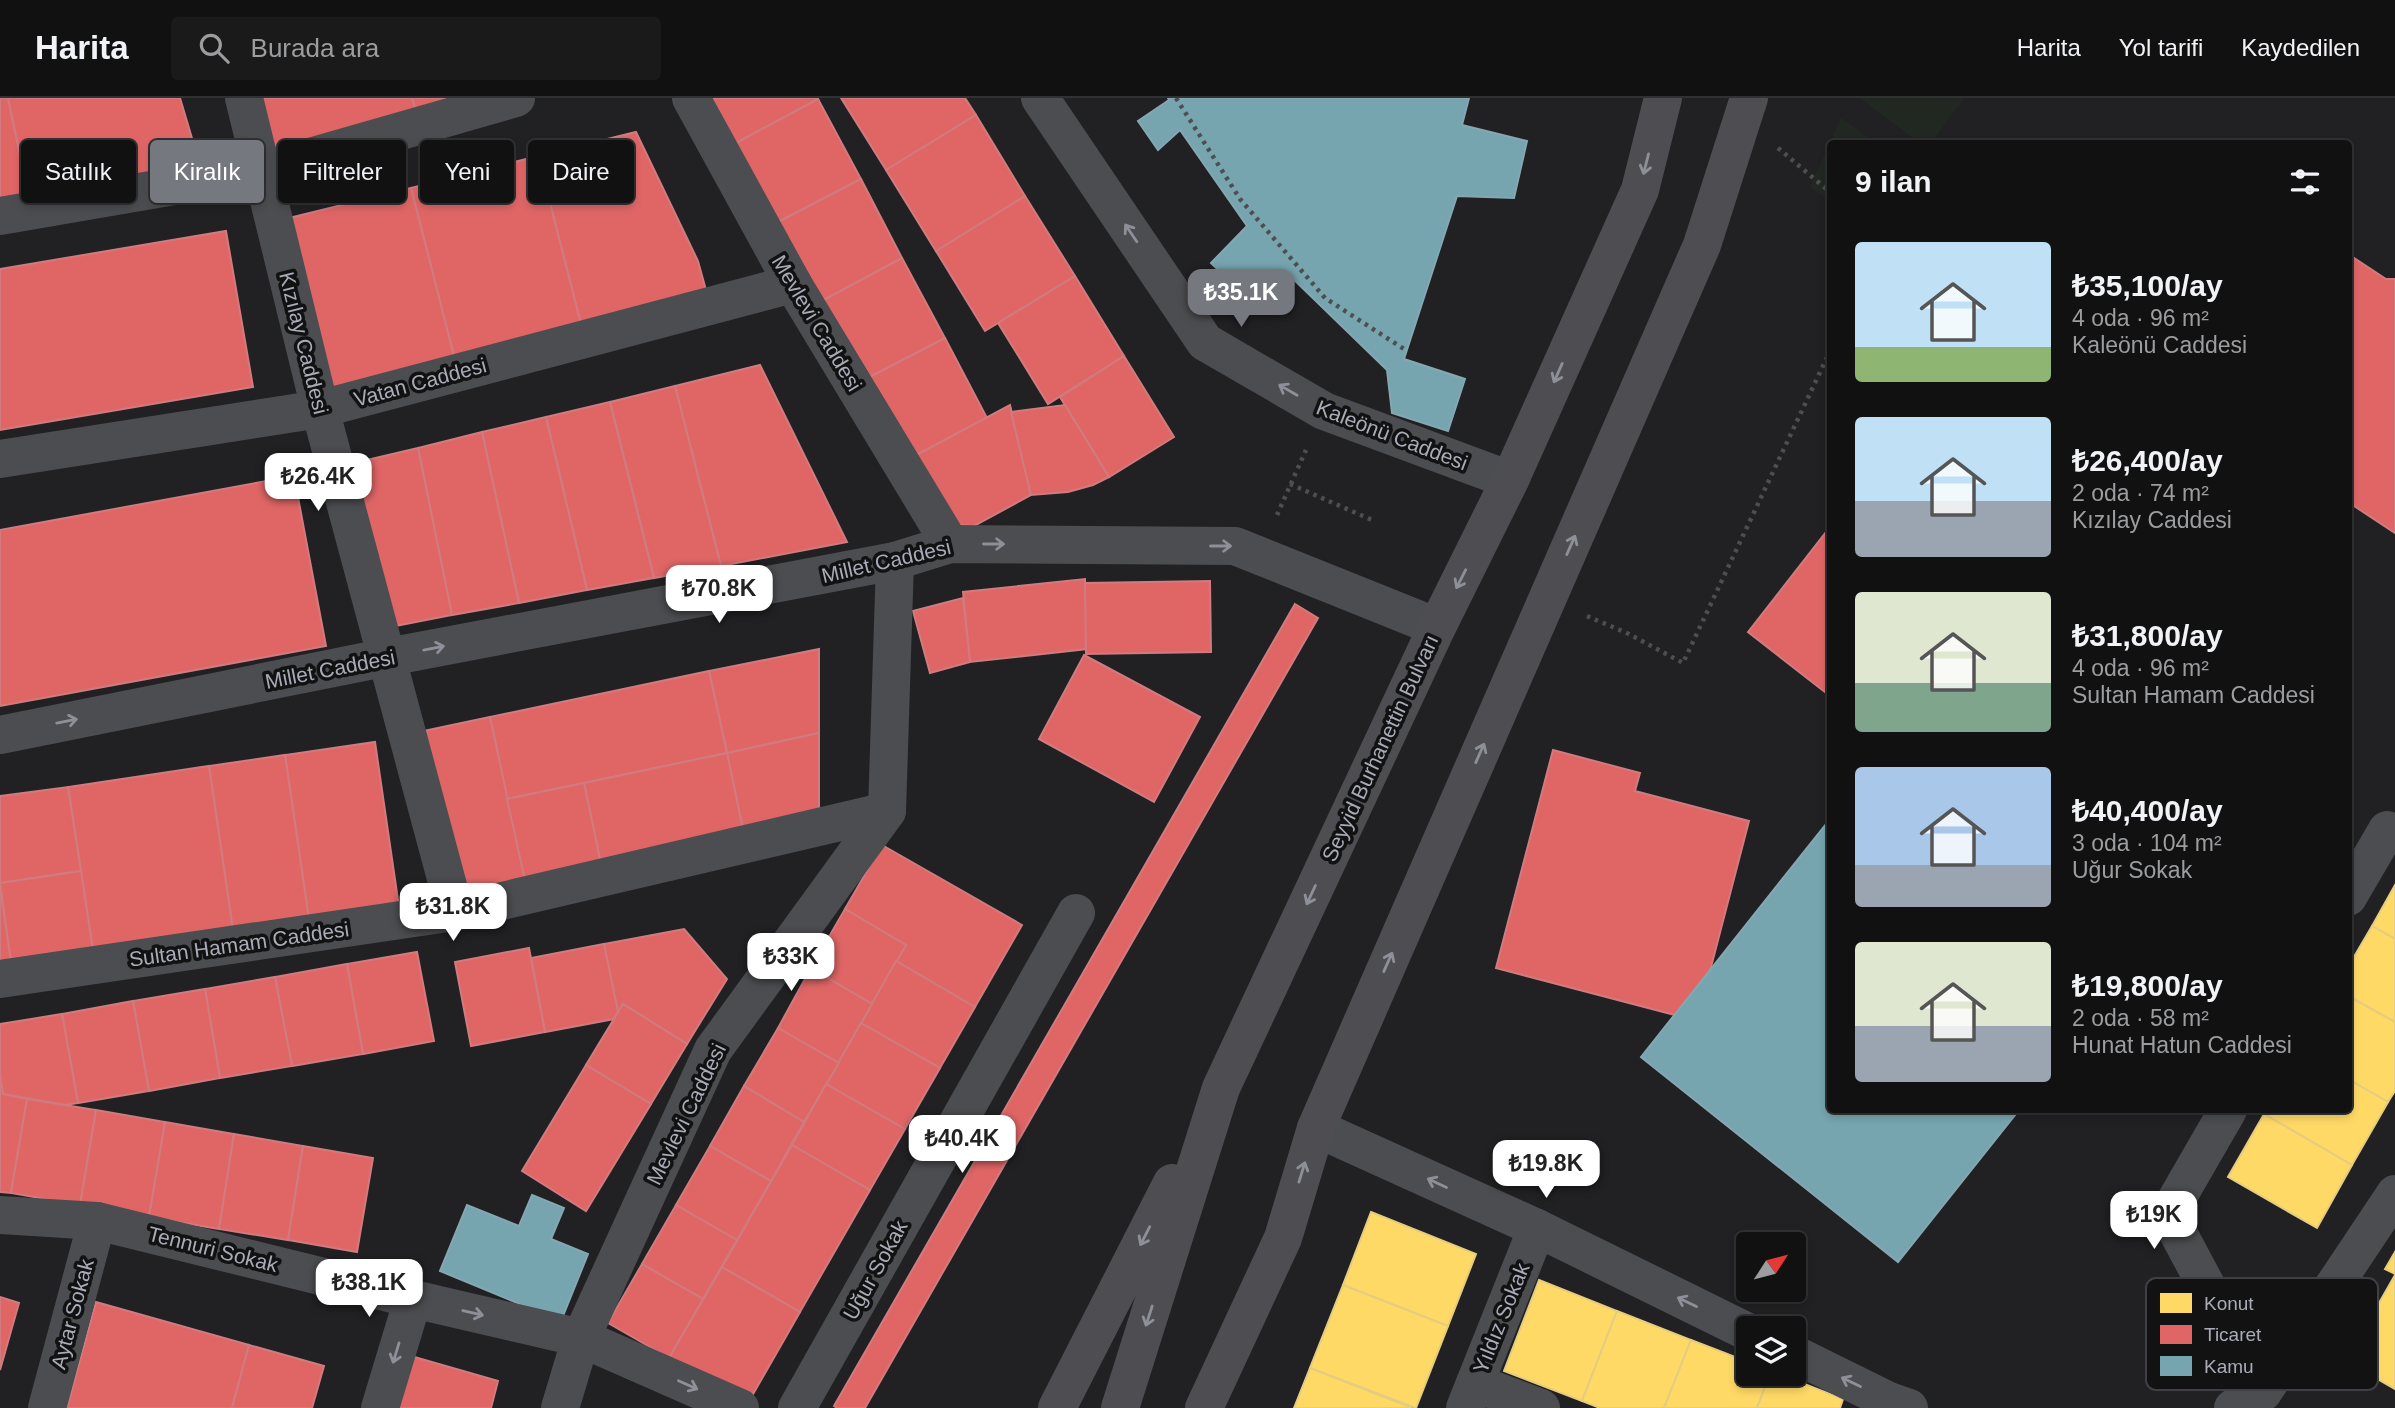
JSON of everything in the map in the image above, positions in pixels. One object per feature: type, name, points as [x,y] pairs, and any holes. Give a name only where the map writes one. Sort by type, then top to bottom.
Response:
[{"type":"main road","name":"Seyyid Burhanettin Bulvarı","points":[[1120,1408],[1222,1088],[1437,627],[1510,480],[1640,190],[1663,98]]},
{"type":"main road","points":[[1233,1408],[1316,1128],[1702,245],[1746,108]]},
{"type":"main road","points":[[1057,1408],[1222,1088]]},
{"type":"main road","points":[[1204,1408],[1283,1238]]},
{"type":"street","name":"Kızılay Caddesi","points":[[243,98],[253,140]]},
{"type":"street","points":[[264,170],[516,98]]},
{"type":"street","name":"Mevlevi Caddesi","points":[[691,98],[793,284],[950,544]]},
{"type":"street","name":"Kaleönü Caddesi","points":[[1040,98],[1205,342],[1324,411],[1510,480]]},
{"type":"street","name":"Kızılay Caddesi","points":[[264,183],[320,409],[455,912]]},
{"type":"street","points":[[0,216],[150,190]]},
{"type":"street","name":"Vatan Caddesi","points":[[0,459],[320,409],[793,284]]},
{"type":"street","name":"Millet Caddesi","points":[[0,734],[895,561],[950,544],[1235,546],[1437,627]]},
{"type":"street","points":[[887,811],[895,561]]},
{"type":"street","name":"Mevlevi Caddesi","points":[[560,1408],[581,1338],[713,1050],[887,811]]},
{"type":"street","name":"Sultan Hamam Caddesi","points":[[0,979],[455,912],[887,811]]},
{"type":"street","points":[[2352,890],[2387,830]]},
{"type":"street","name":"Uğur Sokak","points":[[797,1408],[1076,913]]},
{"type":"street","points":[[2199,1278],[2168,1214],[2226,1113]]},
{"type":"street","points":[[1316,1128],[1537,1228],[1736,1326]]},
{"type":"street","points":[[2342,1278],[2395,1195]]},
{"type":"street","name":"Tennuri Sokak","points":[[0,1215],[97,1221],[581,1338],[740,1408]]},
{"type":"street","name":"Aytar Sokak","points":[[47,1408],[97,1221]]},
{"type":"street","name":"Yıldız Sokak","points":[[1470,1396],[1537,1228]]},
{"type":"street","points":[[380,1408],[413,1299]]},
{"type":"street","points":[[1806,1360],[1894,1406]]},
{"type":"street","points":[[1470,1396],[1541,1408]]},
{"type":"path","points":[[1176,98],[1240,199],[1325,298],[1407,351]]},
{"type":"path","points":[[1746,108],[1827,189]]},
{"type":"path","points":[[1580,613],[1629,634],[1682,663],[1827,357]]},
{"type":"path","points":[[1259,556],[1324,411]]},
{"type":"path","points":[[1290,484],[1372,520]]},
{"type":"shaded area","points":[[0,98],[2395,98],[2395,1408],[0,1408]]},
{"type":"shaded area","points":[[1860,98],[1964,98],[1933,140],[1916,140]]},
{"type":"shaded area","points":[[1841,118],[1872,140],[1831,140]]},
{"type":"shaded area","points":[[1827,149],[1827,200],[1810,187]]},
{"type":"building: Konut","points":[[2395,885],[2395,939],[2372,926]]},
{"type":"building: Konut","points":[[2372,926],[2395,939],[2395,1022],[2352,998],[2352,960]]},
{"type":"building: Konut","points":[[2352,998],[2395,1022],[2395,1091],[2388,1102],[2352,1081]]},
{"type":"building: Konut","points":[[2352,1081],[2388,1102],[2352,1165],[2264,1114],[2352,1113]]},
{"type":"building: Konut","points":[[2264,1114],[2352,1165],[2317,1228],[2228,1177]]},
{"type":"building: Konut","points":[[1371,1212],[1476,1254],[1448,1326],[1343,1285]]},
{"type":"building: Konut","points":[[2395,1252],[2395,1274],[2385,1269]]},
{"type":"building: Konut","points":[[2395,1275],[2395,1389],[2378,1379],[2378,1305]]},
{"type":"building: Konut","points":[[1539,1280],[1617,1311],[1582,1401],[1504,1371]]},
{"type":"building: Konut","points":[[1343,1285],[1448,1326],[1416,1408],[1310,1368]]},
{"type":"building: Konut","points":[[1617,1311],[1691,1340],[1664,1408],[1600,1408],[1582,1401]]},
{"type":"building: Konut","points":[[1691,1340],[1736,1357],[1736,1386],[1765,1386],[1757,1408],[1664,1408]]},
{"type":"building: Konut","points":[[1310,1368],[1412,1408],[1294,1408]]},
{"type":"building: Konut","points":[[1806,1385],[1843,1399],[1840,1408],[1757,1408],[1765,1386]]},
{"type":"building: Ticaret","points":[[0,98],[8,98],[21,159],[21,203],[24,203],[0,207]]},
{"type":"building: Ticaret","points":[[8,98],[180,98],[192,140],[150,140],[150,181],[136,184],[136,140],[21,140],[21,159]]},
{"type":"building: Ticaret","points":[[252,98],[412,98],[418,116],[335,140],[278,140],[278,157],[270,159]]},
{"type":"building: Ticaret","points":[[412,98],[479,98],[418,116]]},
{"type":"building: Ticaret","points":[[712,98],[817,98],[818,99],[736,143]]},
{"type":"building: Ticaret","points":[[841,98],[965,98],[976,115],[886,170]]},
{"type":"building: Ticaret","points":[[818,99],[861,179],[778,222],[736,143]]},
{"type":"building: Ticaret","points":[[976,115],[1025,196],[936,251],[886,170]]},
{"type":"building: Ticaret","points":[[636,132],[698,261],[709,301],[583,332],[550,203],[634,203],[634,140],[603,140]]},
{"type":"building: Ticaret","points":[[528,159],[528,203],[550,203],[583,332],[456,364],[411,188],[420,186],[420,203],[514,203],[514,162]]},
{"type":"building: Ticaret","points":[[861,179],[902,258],[820,302],[778,222]]},
{"type":"building: Ticaret","points":[[411,188],[456,364],[329,396],[285,219],[350,203],[406,203],[406,189]]},
{"type":"building: Ticaret","points":[[1025,196],[1075,276],[985,331],[936,251]]},
{"type":"building: Ticaret","points":[[226,231],[253,387],[0,430],[0,269]]},
{"type":"building: Ticaret","points":[[2352,257],[2386,279],[2395,279],[2395,533],[2352,505]]},
{"type":"building: Ticaret","points":[[902,258],[945,338],[862,381],[820,302]]},
{"type":"building: Ticaret","points":[[1075,276],[1124,356],[1048,404],[998,323]]},
{"type":"building: Ticaret","points":[[945,338],[987,418],[905,461],[862,381]]},
{"type":"building: Ticaret","points":[[1124,356],[1174,437],[1109,477],[1060,397]]},
{"type":"building: Ticaret","points":[[760,365],[847,542],[721,566],[675,386]]},
{"type":"building: Ticaret","points":[[675,386],[721,566],[654,578],[610,402]]},
{"type":"building: Ticaret","points":[[610,402],[654,578],[587,590],[546,417]]},
{"type":"building: Ticaret","points":[[1010,405],[1031,495],[974,526],[957,525],[905,461]]},
{"type":"building: Ticaret","points":[[1065,405],[1109,477],[1068,492],[1031,495],[1011,412]]},
{"type":"building: Ticaret","points":[[546,417],[587,590],[519,603],[482,432]]},
{"type":"building: Ticaret","points":[[482,432],[519,603],[452,615],[418,448]]},
{"type":"building: Ticaret","points":[[418,448],[452,615],[385,628],[354,463]]},
{"type":"building: Ticaret","points":[[294,476],[326,646],[0,706],[0,530]]},
{"type":"building: Ticaret","points":[[1827,531],[1827,694],[1748,632]]},
{"type":"building: Ticaret","points":[[1085,579],[1087,649],[970,662],[963,592]]},
{"type":"building: Ticaret","points":[[1210,581],[1211,652],[1086,654],[1085,583]]},
{"type":"building: Ticaret","points":[[963,598],[970,662],[930,673],[913,611]]},
{"type":"building: Ticaret","points":[[1295,604],[1318,618],[865,1408],[837,1408],[834,1406]]},
{"type":"building: Ticaret","points":[[819,649],[819,733],[727,753],[709,671]]},
{"type":"building: Ticaret","points":[[1084,655],[1200,717],[1154,802],[1039,739]]},
{"type":"building: Ticaret","points":[[709,671],[727,753],[507,799],[490,717]]},
{"type":"building: Ticaret","points":[[490,717],[525,880],[449,896],[414,733]]},
{"type":"building: Ticaret","points":[[819,733],[819,819],[744,834],[727,753]]},
{"type":"building: Ticaret","points":[[375,742],[400,914],[310,926],[285,755]]},
{"type":"building: Ticaret","points":[[1553,750],[1640,773],[1635,791],[1749,821],[1710,971],[1675,1015],[1496,968]]},
{"type":"building: Ticaret","points":[[727,753],[744,834],[601,864],[584,783]]},
{"type":"building: Ticaret","points":[[285,755],[310,926],[234,937],[209,766]]},
{"type":"building: Ticaret","points":[[209,766],[234,937],[94,957],[68,787]]},
{"type":"building: Ticaret","points":[[584,783],[601,864],[525,880],[507,799]]},
{"type":"building: Ticaret","points":[[68,787],[81,871],[0,883],[0,796]]},
{"type":"building: Ticaret","points":[[882,845],[1022,925],[975,1007],[896,961],[906,945],[845,909]]},
{"type":"building: Ticaret","points":[[81,871],[94,957],[12,970],[0,883]]},
{"type":"building: Ticaret","points":[[0,885],[12,970],[0,971]]},
{"type":"building: Ticaret","points":[[845,909],[906,945],[872,1004],[811,968]]},
{"type":"building: Ticaret","points":[[684,929],[727,979],[687,1044],[623,1004],[618,1012],[604,944]]},
{"type":"building: Ticaret","points":[[604,944],[618,1012],[614,1019],[545,1032],[531,958]]},
{"type":"building: Ticaret","points":[[529,948],[545,1032],[471,1046],[455,962]]},
{"type":"building: Ticaret","points":[[417,952],[434,1041],[363,1054],[347,964]]},
{"type":"building: Ticaret","points":[[896,961],[975,1007],[940,1068],[861,1023]]},
{"type":"building: Ticaret","points":[[347,964],[363,1054],[292,1066],[275,977]]},
{"type":"building: Ticaret","points":[[811,968],[872,1004],[839,1063],[778,1028]]},
{"type":"building: Ticaret","points":[[275,977],[292,1066],[220,1078],[205,989]]},
{"type":"building: Ticaret","points":[[205,989],[220,1078],[149,1091],[133,1001]]},
{"type":"building: Ticaret","points":[[133,1001],[149,1091],[78,1103],[62,1014]]},
{"type":"building: Ticaret","points":[[623,1004],[687,1044],[651,1104],[586,1065]]},
{"type":"building: Ticaret","points":[[62,1014],[78,1103],[66,1105],[3,1094],[0,1076],[0,1024]]},
{"type":"building: Ticaret","points":[[861,1023],[940,1068],[905,1129],[826,1084]]},
{"type":"building: Ticaret","points":[[778,1028],[839,1063],[804,1122],[744,1086]]},
{"type":"building: Ticaret","points":[[586,1065],[651,1104],[586,1211],[522,1171]]},
{"type":"building: Ticaret","points":[[0,1076],[3,1094],[27,1099],[11,1193],[0,1192]]},
{"type":"building: Ticaret","points":[[826,1084],[905,1129],[870,1190],[792,1145]]},
{"type":"building: Ticaret","points":[[744,1086],[804,1122],[771,1181],[710,1146]]},
{"type":"building: Ticaret","points":[[27,1099],[96,1110],[80,1205],[11,1193]]},
{"type":"building: Ticaret","points":[[96,1110],[165,1122],[149,1217],[80,1205]]},
{"type":"building: Ticaret","points":[[165,1122],[234,1134],[219,1229],[149,1217]]},
{"type":"building: Ticaret","points":[[234,1134],[303,1146],[288,1240],[219,1229]]},
{"type":"building: Ticaret","points":[[792,1145],[870,1190],[800,1312],[722,1267]]},
{"type":"building: Ticaret","points":[[303,1146],[373,1158],[357,1252],[288,1240]]},
{"type":"building: Ticaret","points":[[710,1146],[771,1181],[737,1240],[676,1205]]},
{"type":"building: Ticaret","points":[[676,1205],[737,1240],[703,1299],[642,1264]]},
{"type":"building: Ticaret","points":[[642,1264],[703,1299],[669,1358],[608,1323]]},
{"type":"building: Ticaret","points":[[722,1267],[800,1312],[748,1403],[669,1358]]},
{"type":"building: Ticaret","points":[[0,1297],[19,1303],[0,1370]]},
{"type":"building: Ticaret","points":[[96,1302],[249,1345],[232,1408],[67,1408]]},
{"type":"building: Ticaret","points":[[249,1345],[324,1366],[312,1408],[232,1408]]},
{"type":"building: Ticaret","points":[[404,1354],[498,1381],[491,1408],[389,1408]]},
{"type":"building: Kamu","points":[[1168,98],[1469,98],[1462,125],[1527,141],[1514,198],[1457,196],[1404,359],[1465,379],[1448,431],[1392,413],[1387,370],[1286,272],[1255,305],[1211,263],[1247,226],[1180,130],[1158,150],[1138,121],[1169,100]]},
{"type":"building: Kamu","points":[[1827,823],[1827,1113],[2017,1113],[1898,1262],[1641,1057]]},
{"type":"building: Kamu","points":[[532,1195],[564,1208],[551,1239],[588,1254],[561,1321],[440,1271],[467,1205],[519,1226]]}]
